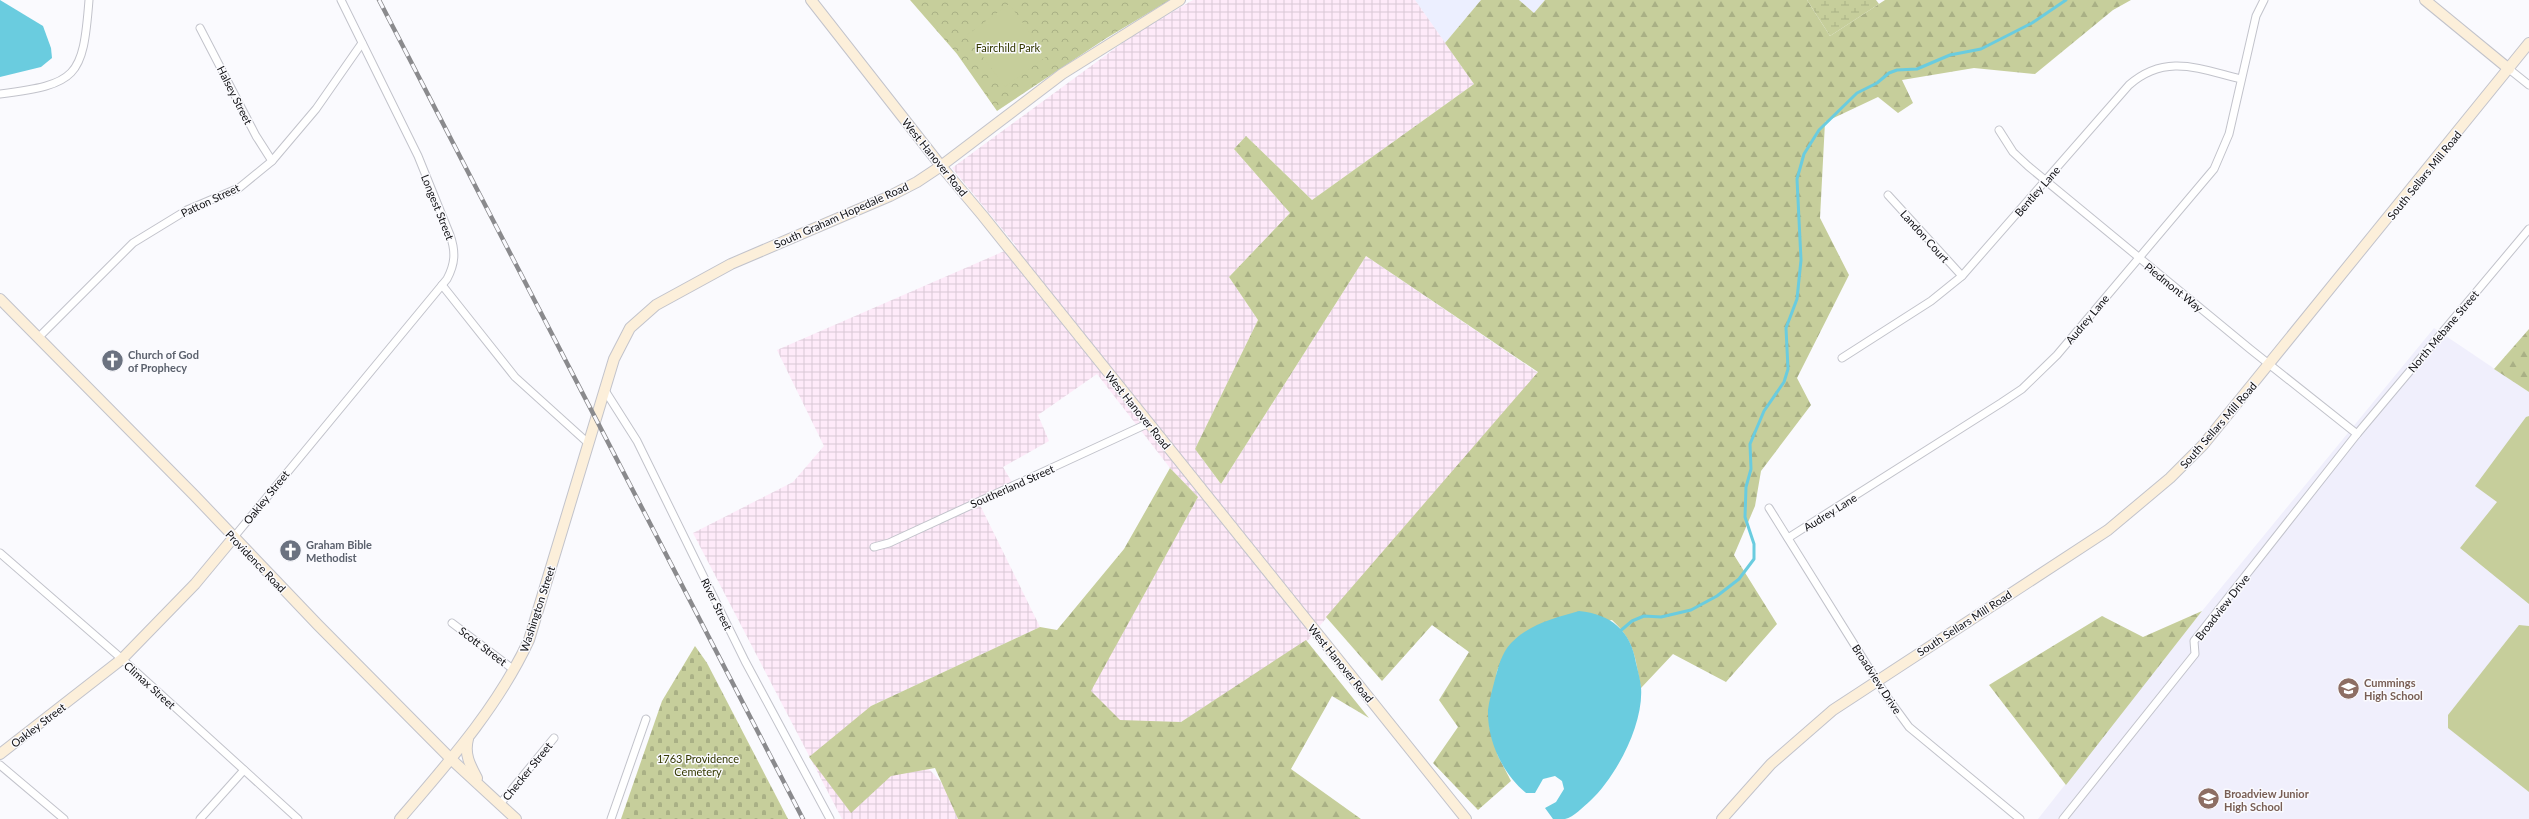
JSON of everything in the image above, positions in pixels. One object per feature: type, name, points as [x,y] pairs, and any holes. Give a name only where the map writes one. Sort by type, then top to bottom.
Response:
[{"type":"street","points":[[0,94],[48,87],[66,78],[74,68],[84,50],[89,0]]},
{"type":"street","name":"Longest Street","points":[[341,0],[418,156],[452,241],[454,262],[447,279],[442,285]]},
{"type":"street","name":"West Hanover Road","points":[[811,0],[941,166],[1466,819]]},
{"type":"street","name":"South Graham Hopedale Road","points":[[604,388],[623,338],[640,317],[656,305],[708,275],[761,250],[890,196],[941,166],[1067,70],[1180,0]]},
{"type":"street","name":"Audrey Lane","points":[[1788,538],[2022,389],[2057,355],[2214,169],[2229,134],[2256,16],[2264,0]]},
{"type":"street","points":[[2425,0],[2529,85]]},
{"type":"street","name":"Halsey Street","points":[[200,28],[256,136],[272,161]]},
{"type":"street","name":"Patton Street","points":[[38,338],[133,242],[188,210],[239,188],[272,161],[316,109],[362,43]]},
{"type":"street","name":"South Sellars Mill Road","points":[[1722,819],[1771,764],[1792,744],[1833,710],[1876,680],[2108,530],[2129,514],[2170,478],[2204,445],[2529,43]]},
{"type":"street","name":"Bentley Lane","points":[[1842,358],[1931,301],[1962,276],[2129,85],[2151,70],[2165,66],[2186,65],[2241,79]]},
{"type":"street","name":"Piedmont Way","points":[[1998,130],[2013,152],[2046,181],[2269,365],[2357,434]]},
{"type":"street","name":"Landon Court","points":[[1888,195],[1962,276]]},
{"type":"street","name":"North Mebane Street","points":[[2357,434],[2529,229]]},
{"type":"street","points":[[442,285],[515,377],[588,443]]},
{"type":"street","name":"Oakley Street","points":[[0,754],[122,659],[195,584],[442,285]]},
{"type":"street","name":"Providence Road","points":[[0,299],[451,759],[480,783],[516,819]]},
{"type":"street","name":"Washington Street","points":[[400,819],[469,737],[514,670],[530,640],[604,388]]},
{"type":"street","name":"River Street","points":[[604,388],[637,441],[745,661],[830,819]]},
{"type":"street","name":"Southerland Street","points":[[874,547],[889,543],[1149,423]]},
{"type":"street","name":"Broadview Drive","points":[[2063,819],[2195,654],[2194,642],[2357,434]]},
{"type":"street","name":"Broadview Drive","points":[[1769,508],[1876,680],[1909,726],[1921,738],[2020,819]]},
{"type":"street","name":"Climax Street","points":[[0,553],[122,659],[298,819]]},
{"type":"street","name":"Scott Street","points":[[452,623],[514,670]]},
{"type":"street","points":[[611,819],[646,718]]},
{"type":"street","points":[[469,737],[466,750],[468,758],[480,783]]},
{"type":"street","name":"Checker Street","points":[[500,804],[554,738]]},
{"type":"street","points":[[0,765],[64,819]]},
{"type":"street","points":[[200,819],[244,770]]},
{"type":"shaded area","points":[[1193,0],[1415,0],[1474,84],[1312,200],[1246,136],[1234,149],[1290,213],[1229,277],[1258,320],[1195,449],[1221,484],[1366,256],[1538,373],[1310,637],[1311,638],[1181,722],[1112,721],[1090,691],[1198,497],[1170,468],[1097,374],[1038,415],[1049,441],[1003,467],[1013,484],[980,505],[1040,627],[871,706],[975,819],[842,819],[693,533],[793,482],[824,446],[777,350],[1016,246],[952,168],[1136,33]]},
{"type":"shaded area","points":[[1415,0],[1481,0],[1445,43]]},
{"type":"shaded area","points":[[1519,0],[1545,0],[1534,13]]},
{"type":"shaded area","points":[[2434,328],[2529,392],[2529,819],[2038,819],[2202,611]]},
{"type":"green space","name":"Fairchild Park","points":[[910,0],[1170,0],[1105,39],[997,111],[957,54]]},
{"type":"green space","points":[[1481,0],[1519,0],[1534,13],[1545,0],[1807,0],[1830,36],[1885,0],[2131,0],[2113,10],[2035,74],[1974,68],[1902,80],[1913,103],[1898,113],[1878,97],[1825,122],[1820,218],[1849,275],[1797,378],[1811,405],[1761,471],[1755,506],[1734,555],[1777,624],[1726,682],[1673,654],[1641,688],[1630,643],[1620,628],[1612,620],[1522,634],[1507,649],[1497,671],[1489,725],[1498,756],[1511,781],[1478,810],[1433,763],[1458,727],[1439,700],[1469,652],[1432,625],[1382,681],[1326,617],[1538,372],[1366,256],[1221,484],[1195,449],[1258,320],[1229,277],[1290,213],[1234,149],[1246,136],[1312,200],[1474,84],[1445,43]]},
{"type":"green space","points":[[1807,0],[1876,0],[1879,4],[1830,36]]},
{"type":"green space","points":[[1009,4],[1047,56],[1005,87],[967,35]]},
{"type":"green space","points":[[2529,329],[2529,392],[2494,369]]},
{"type":"green space","points":[[2529,416],[2529,604],[2460,548],[2497,502],[2475,486],[2526,417]]},
{"type":"green space","points":[[1170,468],[1198,497],[1091,691],[1120,720],[1181,722],[1306,640],[1369,718],[1332,696],[1291,769],[1361,819],[958,819],[935,768],[891,776],[851,813],[809,757],[871,706],[1040,627],[1057,630],[1124,549]]},
{"type":"green space","points":[[2202,611],[2066,785],[1989,685],[2102,616],[2143,637]]},
{"type":"green space","points":[[2519,625],[2529,626],[2529,792],[2448,728],[2448,715]]},
{"type":"green space","name":"1763 Providence Cemetery","points":[[695,646],[707,663],[788,819],[621,819],[662,701]]},
{"type":"water","points":[[0,0],[43,26],[51,48],[52,58],[41,67],[0,77]]},
{"type":"water","points":[[1579,611],[1601,616],[1610,620],[1624,633],[1633,652],[1641,684],[1641,702],[1633,733],[1626,749],[1600,791],[1575,814],[1565,819],[1553,819],[1545,808],[1556,802],[1564,789],[1562,781],[1555,776],[1543,779],[1535,793],[1526,793],[1510,776],[1498,756],[1490,733],[1488,710],[1491,693],[1501,661],[1507,648],[1514,640],[1530,628]]},
{"type":"waterway","points":[[1619,632],[1632,621],[1644,616],[1661,617],[1691,610],[1717,596],[1739,579],[1754,559],[1754,544],[1745,517],[1746,487],[1751,469],[1750,444],[1764,411],[1784,382],[1788,369],[1786,328],[1797,299],[1801,260],[1797,179],[1804,154],[1819,130],[1857,93],[1877,83],[1889,73],[1897,70],[1917,69],[1950,55],[1981,49],[2032,23],[2066,0]]},
{"type":"railway","points":[[379,0],[803,819]]},
{"type":"place","name":"Church of God of Prophecy","points":[[112,360]]},
{"type":"place","name":"Graham Bible Methodist","points":[[290,550]]},
{"type":"place","name":"Cummings High School","points":[[2348,688]]},
{"type":"place","name":"Broadview Junior High School","points":[[2209,799]]}]
